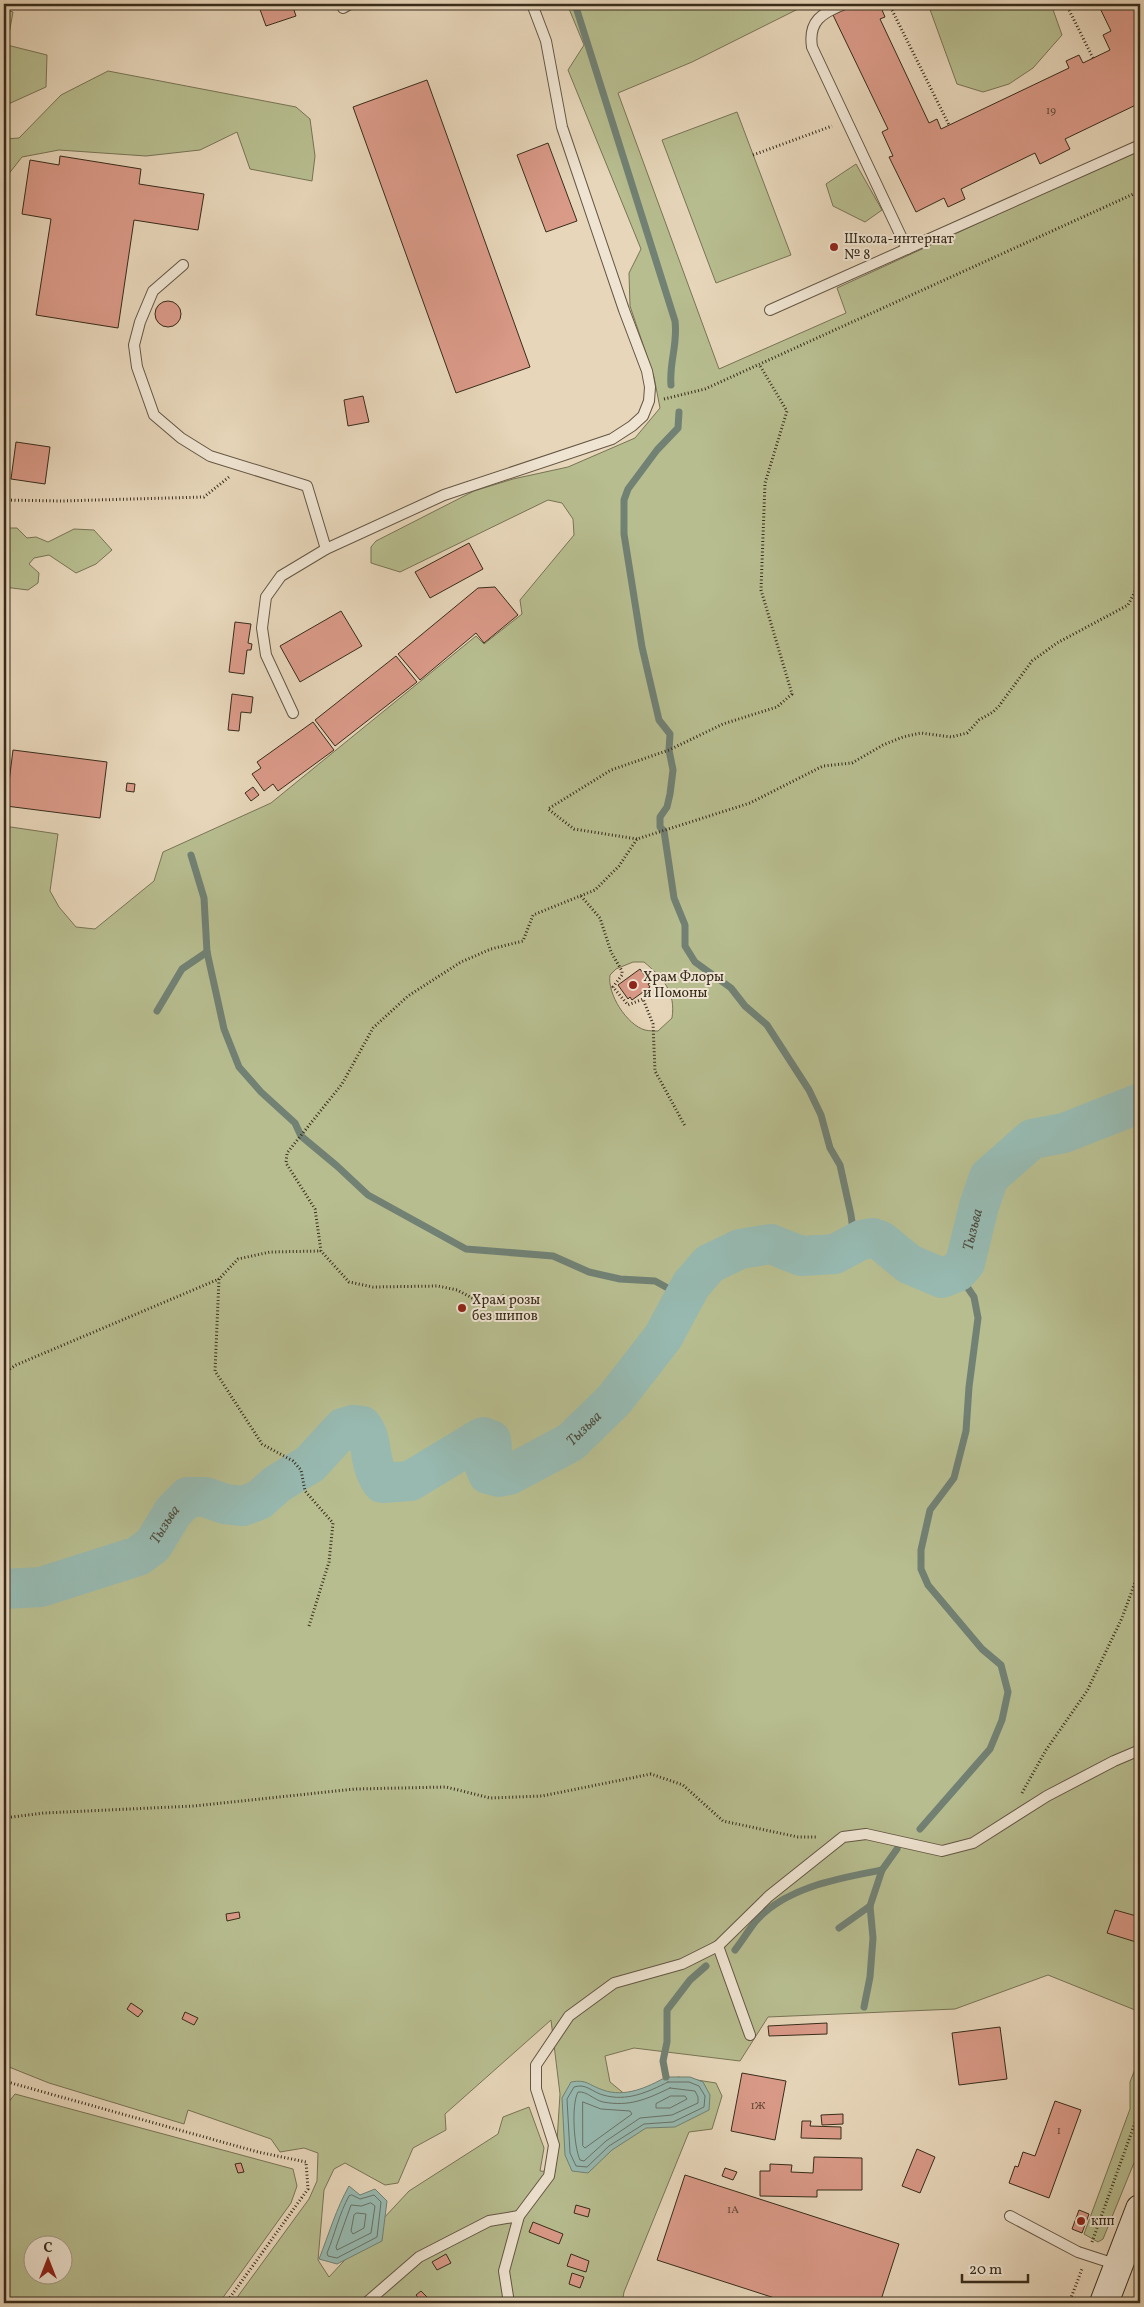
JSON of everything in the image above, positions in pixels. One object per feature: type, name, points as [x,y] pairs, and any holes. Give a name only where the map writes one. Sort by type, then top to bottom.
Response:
[{"type":"main road","points":[[1104,2303],[1140,2208]]},
{"type":"lane","points":[[293,714],[266,655],[262,628],[266,597],[281,576],[326,549],[444,496],[612,439],[643,416],[649,401],[647,371],[624,310],[562,127],[546,41],[532,4]]},
{"type":"lane","points":[[844,4],[822,13],[810,34],[812,48],[907,249]]},
{"type":"lane","points":[[770,310],[1140,146]]},
{"type":"lane","points":[[183,265],[153,291],[140,322],[134,344],[137,367],[154,415],[181,438],[210,456],[307,486],[326,549]]},
{"type":"lane","points":[[500,2303],[508,2299],[504,2271],[519,2216],[548,2176],[554,2145],[536,2089],[536,2065],[569,2016],[614,1983],[682,1964],[718,1946],[769,1896],[843,1838],[866,1834],[942,1851],[973,1843],[1055,1791],[1114,1760],[1140,1750]]},
{"type":"lane","points":[[718,1946],[750,2035]]},
{"type":"lane","points":[[366,2303],[419,2257],[489,2221],[519,2216]]},
{"type":"lane","points":[[1010,2216],[1087,2255],[1119,2266]]},
{"type":"path","points":[[889,4],[948,126]]},
{"type":"path","points":[[1066,4],[1093,58]]},
{"type":"path","points":[[753,155],[846,120]]},
{"type":"path","points":[[649,401],[704,389],[1140,191]]},
{"type":"path","points":[[759,364],[787,411],[765,483],[761,590],[792,694],[777,707],[723,724],[669,750],[611,770],[548,809],[574,829],[636,839],[750,802],[822,766],[852,763],[903,736],[922,733],[952,737],[967,732],[978,720],[993,712],[999,706],[1032,662],[1058,643],[1128,605],[1140,582]]},
{"type":"path","points":[[4,500],[61,501],[204,497],[243,466]]},
{"type":"path","points":[[504,1295],[497,1302],[486,1302],[457,1290],[438,1286],[373,1287],[349,1282],[321,1250],[315,1209],[286,1163],[287,1153],[342,1084],[374,1028],[408,996],[462,962],[491,949],[523,941],[533,915],[595,890],[613,872],[636,839]]},
{"type":"path","points":[[581,896],[600,918],[611,952],[622,971],[622,975],[613,987],[628,1005],[643,999],[653,1024],[655,1071],[685,1126]]},
{"type":"path","points":[[4,1373],[16,1365],[220,1279],[238,1259],[270,1252],[321,1250]]},
{"type":"path","points":[[220,1279],[215,1371],[262,1444],[297,1465],[301,1470],[305,1491],[333,1523],[329,1562],[309,1626]]},
{"type":"path","points":[[1006,1821],[1046,1750],[1086,1690],[1122,1618],[1140,1569]]},
{"type":"path","points":[[4,1818],[44,1813],[194,1806],[355,1789],[446,1787],[490,1798],[542,1796],[651,1774],[683,1785],[723,1821],[798,1837],[843,1838]]},
{"type":"path","points":[[4,2081],[258,2152],[306,2162],[308,2189],[226,2303]]},
{"type":"path","points":[[1069,2303],[1140,2109]]},
{"type":"green space","points":[[567,4],[808,4],[692,62],[618,93],[719,369],[846,313],[837,288],[1140,149],[1140,2012],[1048,1975],[955,2009],[768,2017],[740,2061],[634,2048],[605,2056],[610,2082],[632,2100],[678,2077],[716,2083],[722,2096],[712,2129],[689,2132],[624,2292],[622,2303],[233,2303],[309,2199],[317,2181],[318,2153],[304,2148],[280,2152],[271,2139],[188,2110],[184,2124],[49,2083],[4,2065],[4,826],[58,834],[50,891],[59,907],[76,927],[95,929],[154,881],[163,852],[271,803],[476,636],[484,644],[522,614],[520,600],[574,535],[573,519],[562,503],[548,500],[400,572],[371,563],[371,547],[376,541],[474,491],[513,479],[568,467],[635,438],[660,408],[654,377],[630,306],[629,273],[641,249],[568,70],[584,45]],"holes":[[[633,962],[644,962],[657,974],[670,993],[673,1009],[672,1018],[658,1031],[645,1030],[632,1022],[620,1008],[612,991],[610,975],[616,969]],[[551,2020],[560,2094],[555,2172],[540,2171],[544,2148],[529,2107],[503,2117],[498,2134],[409,2191],[329,2277],[318,2260],[324,2190],[334,2169],[345,2163],[385,2185],[398,2183],[413,2148],[446,2130],[445,2114]]]},
{"type":"green space","points":[[928,4],[1051,4],[1062,35],[1033,68],[1009,84],[983,92],[957,84]]},
{"type":"green space","points":[[4,9],[13,12],[7,45],[47,55],[46,87],[4,106]]},
{"type":"green space","points":[[108,71],[296,107],[310,119],[315,156],[312,181],[250,169],[237,132],[200,150],[146,156],[59,150],[22,157],[4,180],[4,139],[19,138],[61,95]]},
{"type":"green space","points":[[737,112],[791,255],[716,283],[662,140]]},
{"type":"green space","points":[[856,164],[882,210],[865,222],[833,206],[826,184]]},
{"type":"green space","points":[[4,528],[17,528],[27,538],[36,537],[48,542],[74,529],[94,530],[112,550],[96,564],[76,573],[49,555],[34,558],[29,564],[39,573],[38,583],[28,590],[4,587]]},
{"type":"green space","points":[[1140,2056],[1140,2148],[1103,2239],[1098,2242],[1084,2234],[1130,2109],[1130,2082]]},
{"type":"green space","points":[[15,2094],[293,2169],[297,2186],[291,2203],[219,2303],[4,2303],[4,2108]]},
{"type":"water","points":[[666,2077],[690,2077],[703,2082],[710,2095],[709,2110],[675,2127],[646,2128],[612,2150],[588,2173],[572,2171],[565,2155],[562,2098],[571,2082],[584,2082],[603,2090],[620,2093],[644,2088]]},
{"type":"water","points":[[349,2186],[360,2195],[375,2189],[387,2201],[382,2241],[337,2264],[319,2259],[336,2213]]},
{"type":"building","points":[[258,4],[292,4],[296,16],[266,26]]},
{"type":"building","points":[[857,4],[872,4],[874,8],[880,5],[885,17],[880,19],[929,123],[937,119],[941,129],[1069,68],[1066,61],[1079,55],[1083,63],[1110,50],[1103,35],[1111,31],[1098,4],[1140,4],[1140,103],[1065,139],[1070,149],[1040,164],[1035,153],[961,189],[965,199],[948,207],[944,198],[916,212],[889,157],[893,156],[882,132],[888,129],[833,15]]},
{"type":"building","points":[[427,80],[530,367],[456,393],[353,107]]},
{"type":"building","points":[[548,143],[577,221],[546,232],[517,155]]},
{"type":"building","points":[[60,156],[141,169],[139,184],[204,194],[198,230],[134,220],[118,328],[36,315],[51,219],[22,214],[30,160],[59,165]]},
{"type":"building","points":[[168,301],[177,305],[181,314],[177,323],[168,327],[159,323],[155,314],[159,305]]},
{"type":"building","points":[[363,396],[369,422],[348,426],[344,400]]},
{"type":"building","points":[[16,442],[50,447],[45,484],[11,479]]},
{"type":"building","points":[[469,543],[483,569],[430,598],[415,572]]},
{"type":"building","points":[[495,587],[518,615],[484,643],[476,633],[420,680],[398,654],[478,588]]},
{"type":"building","points":[[341,611],[362,646],[300,682],[280,646]]},
{"type":"building","points":[[235,622],[251,624],[248,643],[252,644],[251,650],[247,650],[244,674],[229,672]]},
{"type":"building","points":[[396,656],[417,682],[335,746],[315,720]]},
{"type":"building","points":[[232,694],[253,697],[251,713],[241,712],[239,731],[228,730]]},
{"type":"building","points":[[313,722],[334,750],[278,791],[273,784],[264,791],[252,774],[261,768],[257,762]]},
{"type":"building","points":[[13,750],[107,762],[100,818],[6,806]]},
{"type":"building","points":[[127,783],[135,784],[134,792],[126,791]]},
{"type":"building","points":[[253,787],[259,795],[251,801],[245,793]]},
{"type":"building","name":"Храм Флоры и Помоны","points":[[640,969],[650,983],[648,984],[650,987],[632,1000],[630,997],[628,999],[618,985]]},
{"type":"building","points":[[1115,1910],[1140,1917],[1140,1927],[1136,1942],[1107,1933]]},
{"type":"building","points":[[239,1912],[240,1918],[227,1921],[226,1914]]},
{"type":"building","points":[[131,2003],[143,2011],[138,2017],[127,2009]]},
{"type":"building","points":[[185,2012],[198,2018],[194,2025],[182,2019]]},
{"type":"building","points":[[827,2023],[827,2034],[769,2036],[768,2026]]},
{"type":"building","points":[[1000,2027],[1007,2079],[959,2085],[952,2033]]},
{"type":"building","points":[[742,2073],[786,2081],[775,2140],[731,2131]]},
{"type":"building","points":[[1055,2101],[1081,2110],[1049,2198],[1009,2183],[1015,2166],[1018,2167],[1023,2152],[1035,2156]]},
{"type":"building","points":[[843,2114],[843,2124],[822,2125],[821,2115]]},
{"type":"building","points":[[802,2121],[811,2121],[810,2126],[841,2127],[841,2139],[801,2138]]},
{"type":"building","points":[[917,2149],[935,2157],[920,2193],[902,2186]]},
{"type":"building","points":[[814,2157],[862,2158],[862,2190],[817,2190],[817,2197],[760,2196],[760,2171],[770,2171],[770,2164],[792,2165],[791,2172],[813,2173]]},
{"type":"building","points":[[241,2163],[244,2172],[238,2173],[235,2164]]},
{"type":"building","points":[[725,2168],[737,2172],[733,2180],[722,2176]]},
{"type":"building","points":[[685,2175],[899,2244],[880,2303],[790,2303],[657,2260]]},
{"type":"building","points":[[576,2205],[590,2209],[588,2217],[574,2213]]},
{"type":"building","name":"кпп","points":[[1079,2210],[1089,2214],[1082,2233],[1072,2229]]},
{"type":"building","points":[[533,2222],[563,2234],[559,2244],[529,2232]]},
{"type":"building","points":[[446,2254],[451,2263],[437,2270],[432,2262]]},
{"type":"building","points":[[571,2254],[589,2261],[586,2272],[567,2266]]},
{"type":"building","points":[[572,2273],[584,2277],[580,2288],[569,2284]]},
{"type":"building","points":[[421,2291],[428,2298],[422,2303],[416,2295]]},
{"type":"waterway","points":[[575,4],[675,321],[676,330],[671,385]]},
{"type":"waterway","points":[[679,412],[678,428],[657,450],[628,489],[624,500],[624,534],[642,647],[659,720],[670,734],[669,750],[673,770],[670,794],[667,807],[660,817],[660,827],[664,831],[674,898],[685,925],[685,946],[695,962],[731,988],[745,1006],[767,1025],[809,1090],[821,1115],[830,1148],[840,1165],[853,1230],[847,1247]]},
{"type":"waterway","points":[[191,855],[204,898],[207,952],[224,1029],[239,1067],[261,1092],[295,1123],[301,1136],[368,1195],[466,1249],[553,1256],[589,1272],[620,1279],[655,1281],[684,1297]]},
{"type":"waterway","points":[[157,1011],[182,969],[207,952]]},
{"type":"waterway","name":"Тызьва","points":[[4,1589],[41,1587],[138,1556],[153,1545],[173,1512],[188,1497],[205,1497],[225,1504],[243,1506],[259,1500],[277,1484],[310,1464],[343,1428],[353,1425],[362,1426],[366,1432],[374,1467],[382,1483],[410,1481],[483,1437],[491,1440],[492,1448],[485,1467],[488,1474],[499,1477],[509,1475],[571,1442],[614,1400],[663,1337],[691,1285],[709,1264],[740,1249],[771,1244],[801,1256],[835,1254],[861,1240],[873,1238],[881,1241],[909,1264],[942,1278],[957,1272],[965,1263],[979,1206],[989,1177],[1032,1139],[1064,1133],[1140,1103]]},
{"type":"waterway","points":[[920,1829],[990,1749],[1002,1720],[1008,1692],[1001,1665],[982,1649],[928,1585],[921,1569],[921,1550],[930,1510],[954,1478],[966,1431],[969,1387],[978,1318],[974,1297],[957,1272]]},
{"type":"waterway","points":[[864,2007],[870,1977],[873,1938],[870,1906],[882,1870],[897,1849]]},
{"type":"waterway","points":[[735,1950],[755,1922],[767,1910],[782,1900],[814,1886],[882,1870]]},
{"type":"waterway","points":[[839,1928],[870,1906]]},
{"type":"waterway","points":[[666,2077],[663,2061],[667,2042],[667,2010],[690,1980],[706,1966]]},
{"type":"place","name":"Школа-интернат № 8","points":[[834,247]]},
{"type":"place","name":"Храм Флоры и Помоны","points":[[633,985]]},
{"type":"place","name":"Храм розы без шипов","points":[[462,1308]]},
{"type":"place","name":"кпп","points":[[1081,2221]]}]
